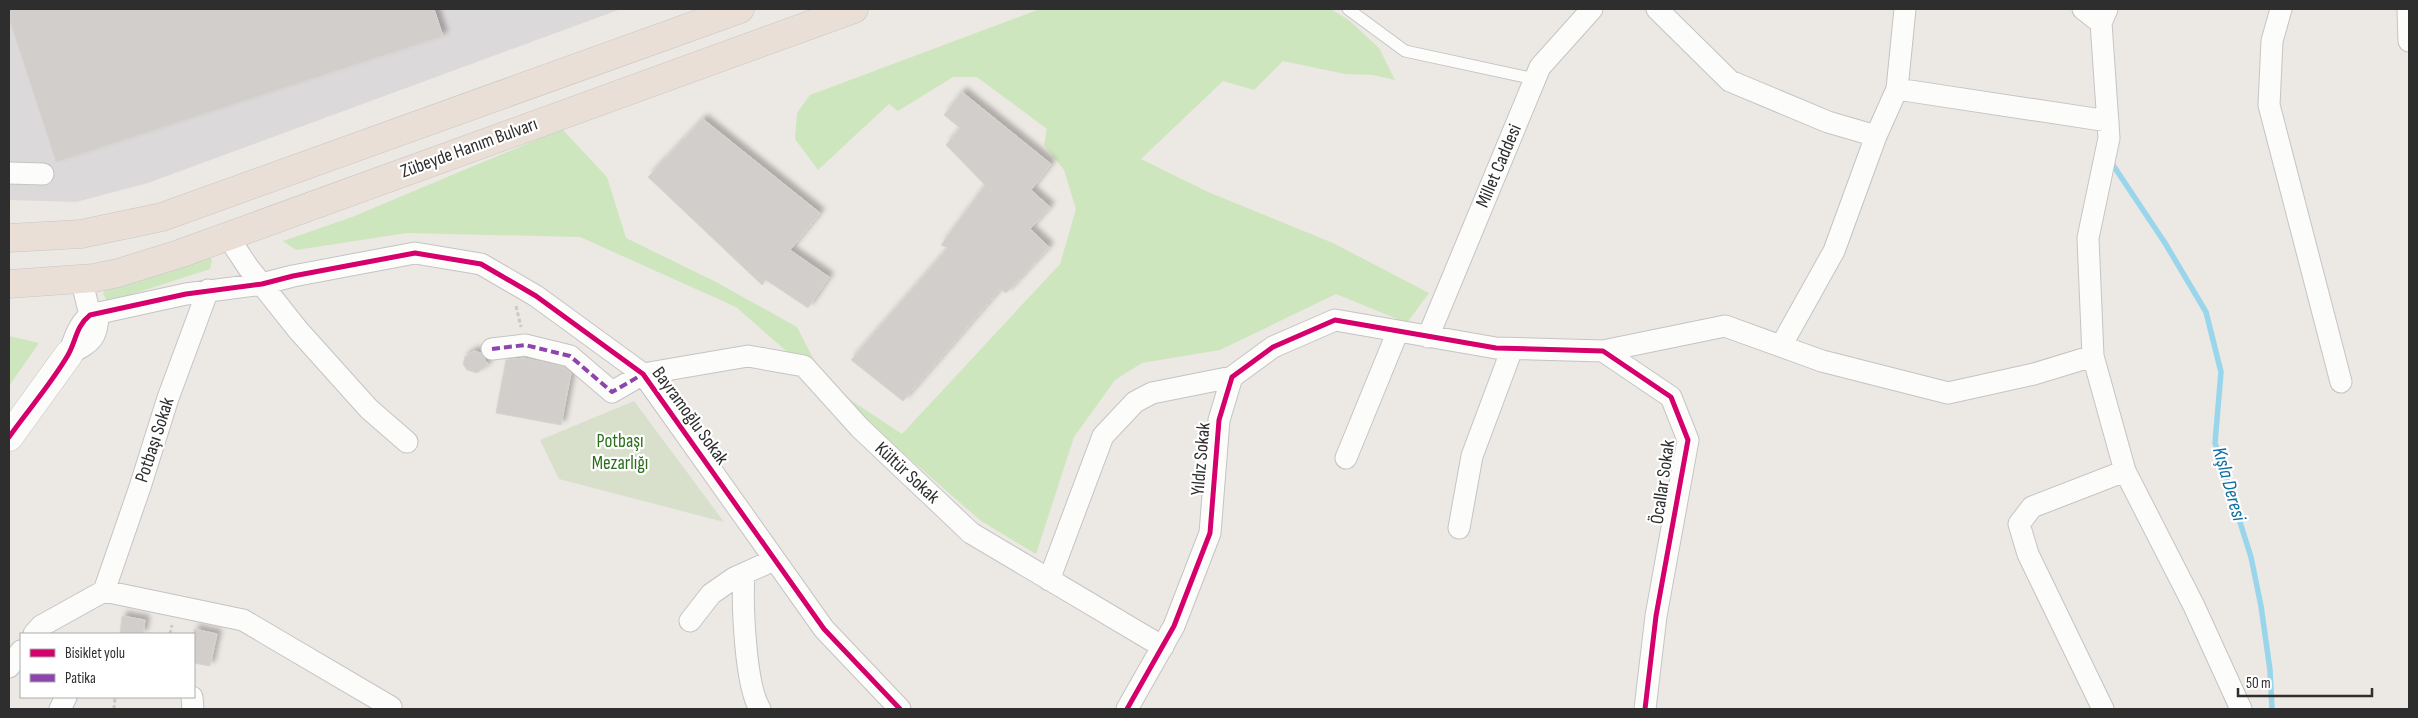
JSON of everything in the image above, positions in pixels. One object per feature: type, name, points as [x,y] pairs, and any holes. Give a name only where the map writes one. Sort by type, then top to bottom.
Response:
[{"type":"highway","name":"Zübeyde Hanım Bulvarı","points":[[9,238],[81,234],[162,217],[740,9]]},
{"type":"highway","name":"Zübeyde Hanım Bulvarı","points":[[9,284],[118,273],[228,237],[406,170],[854,9]]},
{"type":"highway","points":[[81,234],[81,278]]},
{"type":"street","name":"Millet Caddesi","points":[[1428,337],[1540,67],[1592,9]]},
{"type":"street","points":[[1657,9],[1730,81],[1828,122],[1876,136]]},
{"type":"street","points":[[1781,346],[1834,251],[1876,136],[1897,88],[1905,9]]},
{"type":"street","points":[[2083,9],[2104,16],[2109,138],[2088,238],[2093,356],[2125,471],[2194,606],[2241,709]]},
{"type":"street","points":[[2281,9],[2272,41],[2269,105],[2341,382]]},
{"type":"street","points":[[2408,9],[2409,41]]},
{"type":"street","points":[[1897,88],[2108,121]]},
{"type":"street","points":[[9,173],[43,174]]},
{"type":"street","points":[[228,237],[298,330],[369,409],[407,442]]},
{"type":"street","name":"Bayramoğlu Sokak","points":[[94,314],[208,290],[262,284],[293,276],[415,253],[481,264],[536,296],[643,374],[824,630],[891,706]]},
{"type":"street","points":[[9,437],[69,354],[92,341],[98,330],[81,278]]},
{"type":"street","name":"Potbaşı Sokak","points":[[104,590],[168,398],[208,290]]},
{"type":"street","points":[[1049,580],[1103,436],[1135,402],[1152,393],[1232,377],[1273,347],[1335,320],[1496,348],[1603,351],[1725,326],[1822,361],[1948,393],[2034,374],[2093,356]]},
{"type":"street","points":[[1346,458],[1398,331]]},
{"type":"street","points":[[492,349],[525,345],[570,356],[612,392],[643,374]]},
{"type":"street","points":[[1459,528],[1472,456],[1512,349]]},
{"type":"street","name":"Öcallar Sokak","points":[[1603,351],[1671,397],[1688,440],[1656,616],[1645,709]]},
{"type":"street","name":"Kültür Sokak","points":[[643,374],[748,356],[804,366],[860,428],[970,533],[1163,647]]},
{"type":"street","name":"Yıldız Sokak","points":[[1127,709],[1174,626],[1210,533],[1219,420],[1232,377]]},
{"type":"street","points":[[2103,709],[2028,554],[2019,524],[2032,507],[2125,471]]},
{"type":"street","points":[[690,621],[711,594],[744,574],[774,560]]},
{"type":"street","points":[[744,574],[742,603],[748,664],[760,709]]},
{"type":"street","points":[[35,633],[41,626],[104,590],[244,620],[391,707]]},
{"type":"street","points":[[9,667],[20,652]]},
{"type":"lane","points":[[1348,9],[1406,51],[1535,79]]},
{"type":"path","points":[[509,279],[525,345]]},
{"type":"shaded area","points":[[9,9],[621,9],[148,183],[76,202],[9,200]]},
{"type":"green space","points":[[1040,9],[1331,9],[1350,21],[1379,48],[1395,80],[1373,75],[1345,74],[1283,61],[1254,90],[1223,81],[1141,159],[1208,192],[1333,243],[1429,293],[1407,323],[1336,294],[1220,350],[1142,363],[1115,380],[1074,437],[1036,554],[981,521],[736,307],[580,237],[407,233],[296,250],[283,241],[352,217],[562,129],[607,177],[626,238],[716,282],[797,327],[815,362],[849,399],[902,434],[1060,264],[1076,209],[1064,170],[1044,145],[1047,129],[977,77],[953,77],[898,111],[889,104],[818,170],[795,139],[797,113],[810,95]]},
{"type":"green space","points":[[208,254],[212,260],[210,269],[108,302],[103,294],[106,286]]},
{"type":"green space","points":[[9,336],[39,343],[9,386]]},
{"type":"green space","name":"Potbaşı Mezarlığı","points":[[634,401],[724,522],[559,479],[540,440]]},
{"type":"building","points":[[9,9],[434,9],[443,36],[56,162],[9,18]]},
{"type":"building","points":[[962,92],[1051,164],[1031,190],[1050,207],[1030,229],[1049,247],[1006,293],[1000,289],[903,401],[851,360],[948,248],[941,245],[985,185],[946,145],[960,128],[944,115]]},
{"type":"building","points":[[703,119],[820,213],[790,250],[829,277],[808,308],[766,280],[762,285],[648,177]]},
{"type":"building","points":[[474,351],[481,353],[488,365],[477,373],[467,370],[463,364],[465,357]]},
{"type":"building","points":[[524,358],[564,367],[571,373],[561,425],[496,413],[506,360]]},
{"type":"building","points":[[122,616],[145,620],[143,633],[120,633]]},
{"type":"building","points":[[194,629],[217,634],[210,666],[195,663]]},
{"type":"waterway","name":"Kışla Deresi","points":[[2113,165],[2165,243],[2206,312],[2221,372],[2215,443],[2251,557],[2261,606],[2270,670],[2272,709]]},
{"type":"marked path","points":[[492,349],[525,345],[570,356],[612,392],[643,374]]},
{"type":"cycle path","points":[[9,437],[61,366],[71,350],[79,329],[90,315],[186,294],[262,284],[293,276],[415,253],[481,264],[536,296],[643,374],[824,629],[900,709]]},
{"type":"cycle path","points":[[1127,709],[1174,626],[1210,533],[1219,420],[1232,377],[1273,347],[1335,320],[1496,348],[1603,351],[1671,397],[1688,440],[1656,616],[1645,709]]}]
